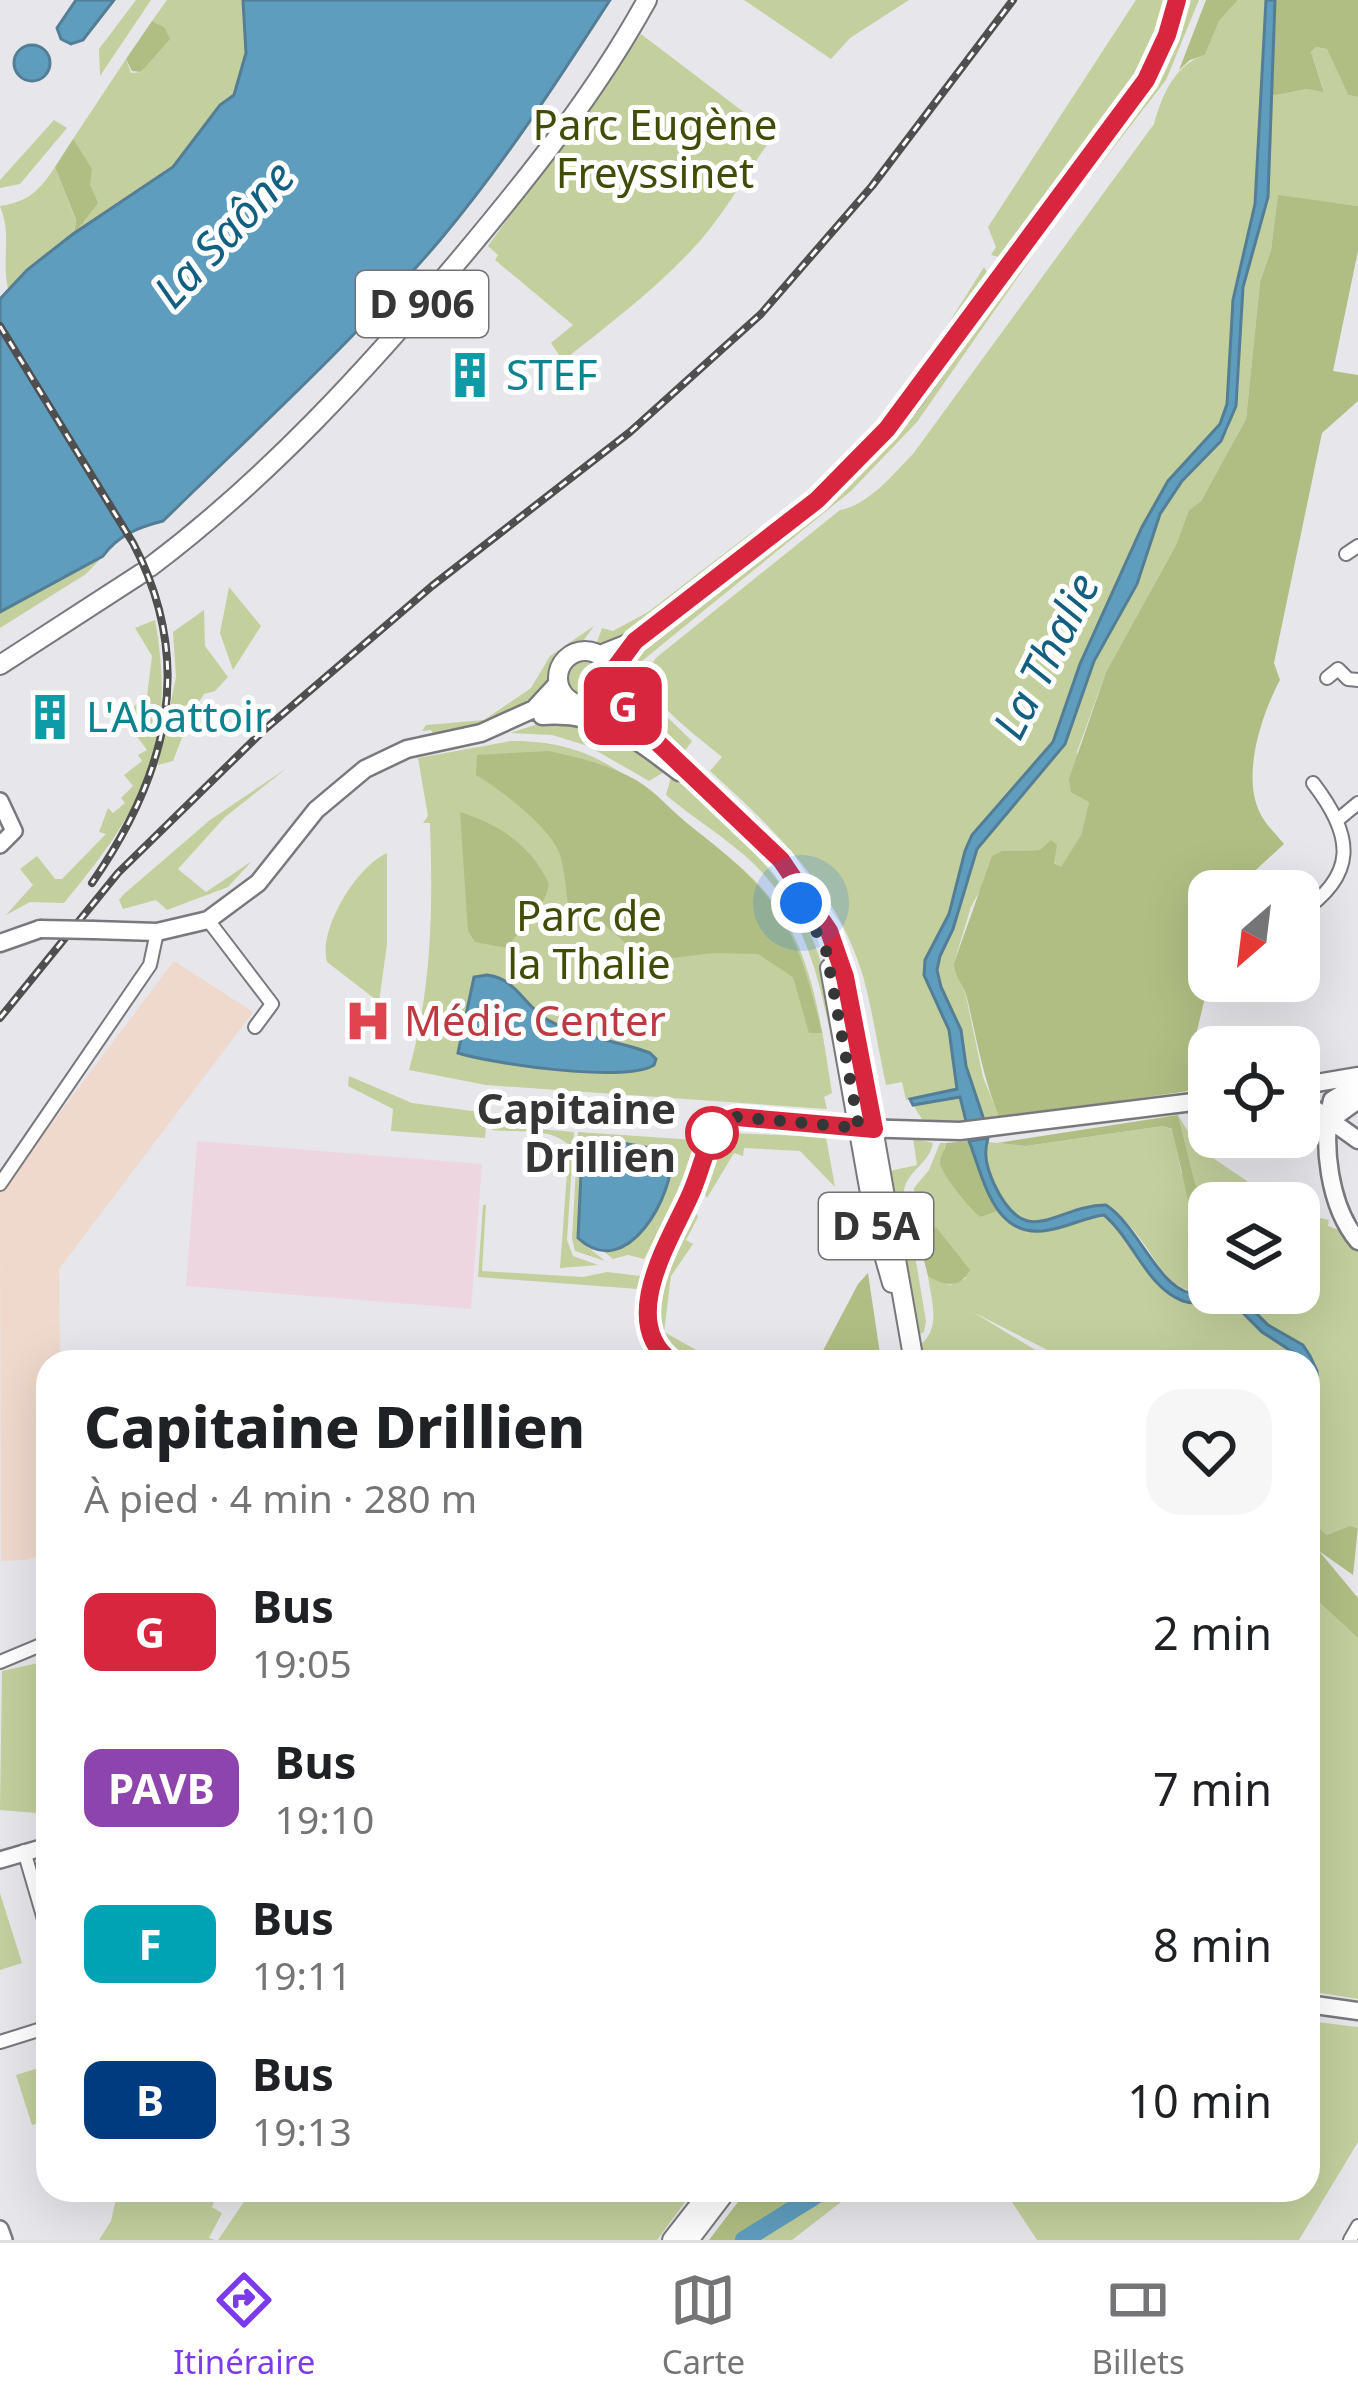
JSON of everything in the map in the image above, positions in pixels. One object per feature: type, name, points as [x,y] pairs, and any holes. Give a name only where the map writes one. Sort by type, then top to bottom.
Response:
[{"type":"main road","name":"D 906","points":[[0,665],[146,570],[254,480],[337,400],[547,149],[647,0]]},
{"type":"main road","points":[[0,943],[40,929],[157,932],[208,920],[258,883],[316,810],[364,770],[407,749],[481,733],[534,709],[570,701],[592,705],[608,672],[635,641],[817,500],[909,404],[1146,80],[1177,0]]},
{"type":"main road","points":[[534,709],[558,683],[560,667],[571,655],[587,651],[608,672]]},
{"type":"main road","name":"D 5A","points":[[608,672],[635,721],[781,860],[829,931],[845,977],[876,1227],[912,1350]]},
{"type":"main road","points":[[558,683],[570,701]]},
{"type":"main road","name":"D 5A","points":[[592,705],[635,730],[784,876],[818,930],[866,1129]]},
{"type":"main road","points":[[517,718],[559,715],[606,723],[685,776]]},
{"type":"main road","points":[[1320,1084],[1358,1080]]},
{"type":"main road","points":[[1358,1080],[1332,1100],[1327,1139],[1338,1209],[1358,1241]]},
{"type":"main road","points":[[1320,1118],[1329,1120],[1358,1100]]},
{"type":"main road","points":[[866,1129],[937,1131],[1026,1124],[1188,1103]]},
{"type":"main road","points":[[1320,1115],[1358,1141]]},
{"type":"main road","points":[[1320,2006],[1358,2011]]},
{"type":"main road","points":[[672,2240],[701,2202]]},
{"type":"main road","points":[[689,2240],[718,2202]]},
{"type":"street","points":[[1327,678],[1338,669],[1348,679],[1358,680]]},
{"type":"street","points":[[1313,783],[1340,818],[1346,843],[1340,874],[1320,899]]},
{"type":"street","points":[[0,800],[14,831],[0,845]]},
{"type":"street","points":[[1340,818],[1358,803]]},
{"type":"street","points":[[208,920],[272,1004],[255,1028]]},
{"type":"street","points":[[0,1184],[150,965],[157,932]]},
{"type":"street","points":[[659,1350],[653,1339],[650,1301],[653,1272],[719,1122],[737,1117],[866,1129]]},
{"type":"street","points":[[0,1662],[36,1648]]},
{"type":"street","points":[[0,1860],[36,1848]]},
{"type":"street","points":[[24,1851],[36,1892]]},
{"type":"street","points":[[0,2042],[36,2031]]},
{"type":"street","points":[[1350,2240],[1358,2226]]},
{"type":"street","points":[[0,2229],[4,2240]]},
{"type":"shaded area","points":[[174,961],[253,1012],[59,1269],[60,1350],[36,1350],[36,1557],[1,1561],[0,1192]]},
{"type":"shaded area","points":[[197,1141],[482,1164],[471,1309],[186,1286]]},
{"type":"green space","points":[[136,0],[151,0],[100,76],[99,49]]},
{"type":"green space","points":[[167,0],[243,0],[246,53],[234,95],[220,105],[174,167],[73,234],[27,270],[9,293],[6,229],[0,206],[32,194],[55,167],[76,221],[74,230],[97,203],[73,139],[126,59],[131,73],[142,72],[164,27],[152,21]]},
{"type":"green space","points":[[744,0],[909,0],[850,38],[831,59]]},
{"type":"green space","points":[[1136,0],[1165,0],[1143,67],[1103,133],[1010,253],[991,255],[996,247],[988,227]]},
{"type":"green space","points":[[1185,0],[1199,0],[1166,80],[1059,218],[917,422],[851,491],[637,665],[633,674],[639,690],[692,741],[677,756],[618,689],[622,668],[646,639],[812,513],[1144,96]]},
{"type":"green space","points":[[1206,0],[1238,0],[1219,21],[1205,55],[1179,70]]},
{"type":"green space","points":[[1238,0],[1266,0],[1255,204],[1233,300],[1227,404],[1220,424],[1168,481],[1142,527],[1080,664],[1053,742],[972,835],[949,914],[925,960],[924,975],[949,1030],[958,1090],[906,1100],[902,1082],[886,1085],[863,976],[821,889],[781,839],[710,771],[722,757],[665,707],[644,673],[657,657],[840,510],[871,495],[913,454],[1154,124],[1171,82],[1205,55],[1219,21]]},
{"type":"green space","points":[[1275,0],[1358,0],[1358,97],[1348,95],[1327,49],[1316,47],[1311,52],[1324,92],[1307,89],[1271,96]]},
{"type":"green space","points":[[152,21],[164,27],[170,39],[141,72],[132,71],[126,59]]},
{"type":"green space","name":"Parc Eugène Freyssinet","points":[[641,34],[774,135],[684,259],[563,361],[551,343],[573,325],[495,260],[498,255],[488,246]]},
{"type":"green space","points":[[1316,47],[1327,49],[1348,95],[1358,97],[1358,206],[1278,196],[1271,250],[1260,282],[1246,419],[1201,501],[1189,510],[1176,545],[1106,672],[1077,752],[1089,802],[1081,835],[1061,868],[1040,850],[1002,851],[971,907],[954,963],[983,1077],[1000,1119],[985,1123],[966,1066],[961,1030],[941,987],[940,956],[977,849],[1065,744],[1094,661],[1137,584],[1160,514],[1182,481],[1228,430],[1238,397],[1243,287],[1268,197],[1271,96],[1324,91],[1311,52]]},
{"type":"green space","points":[[54,120],[67,128],[20,184],[0,188],[0,180]]},
{"type":"green space","points":[[73,139],[92,169],[90,184],[98,203],[74,234],[76,220],[55,167]]},
{"type":"green space","points":[[1278,195],[1358,206],[1358,251],[1333,371],[1358,375],[1358,401],[1322,433],[1274,663],[1280,680],[1253,763],[1260,813],[1284,844],[1256,870],[1188,870],[1188,1002],[1204,1002],[1198,1026],[1188,1026],[1188,1091],[1000,1119],[954,963],[992,856],[1002,851],[1040,850],[1051,840],[1057,845],[1054,863],[1061,867],[1081,835],[1089,802],[1071,792],[1069,779],[1106,672],[1176,545],[1189,510],[1201,501],[1246,419],[1260,282],[1271,250]]},
{"type":"green space","points":[[984,267],[991,279],[909,395],[833,478],[629,638],[595,648],[602,628],[613,631],[648,612],[797,504],[875,430]]},
{"type":"green space","points":[[103,556],[86,574],[0,628],[0,612]]},
{"type":"green space","points":[[229,587],[261,626],[233,670],[220,633]]},
{"type":"green space","points":[[204,610],[205,646],[228,677],[215,691],[204,694],[173,761],[158,765],[176,677],[173,632]]},
{"type":"green space","points":[[155,620],[161,664],[157,740],[133,805],[64,903],[30,902],[6,915],[33,885],[20,869],[37,856],[55,879],[62,879],[106,834],[99,832],[108,808],[113,813],[125,803],[121,798],[133,786],[124,775],[142,761],[138,755],[147,750],[122,716],[147,696],[152,656],[135,628]]},
{"type":"green space","points":[[594,626],[578,648],[559,659],[548,686],[525,708],[480,725],[434,735],[431,730],[422,731],[426,725],[484,720],[531,688],[550,656]]},
{"type":"green space","points":[[585,661],[599,666],[604,680],[599,694],[585,699],[571,694],[566,680],[571,666]]},
{"type":"green space","points":[[553,719],[612,730],[666,771],[649,781],[588,746],[552,735],[510,733]]},
{"type":"green space","name":"Parc de la Thalie","points":[[511,741],[566,747],[609,765],[756,881],[787,923],[812,984],[832,1093],[824,1097],[827,1109],[486,1085],[409,1070],[427,978],[431,916],[430,823],[423,823],[428,816],[418,758]]},
{"type":"green space","points":[[548,751],[636,780],[746,873],[793,939],[822,1033],[809,1033],[793,977],[758,954],[713,953],[647,961],[595,917],[570,918],[563,867],[554,842],[522,809],[476,775],[477,755]]},
{"type":"green space","points":[[287,768],[225,817],[178,869],[206,892],[252,861],[228,887],[167,910],[156,900],[123,909],[119,900],[124,894],[210,820]]},
{"type":"green space","points":[[671,777],[765,865],[805,924],[827,983],[846,1097],[842,1096],[816,972],[792,915],[754,864],[666,795]]},
{"type":"green space","points":[[460,812],[513,838],[549,884],[537,910],[507,948],[475,942],[468,931]]},
{"type":"green space","points":[[387,853],[387,944],[379,1002],[327,962],[326,948],[334,916],[352,884]]},
{"type":"green space","points":[[349,1076],[412,1103],[487,1113],[485,1138],[391,1131],[393,1109],[348,1086]]},
{"type":"green space","points":[[960,1096],[967,1125],[922,1119],[913,1105]]},
{"type":"green space","points":[[1178,1115],[1188,1132],[1188,1155]]},
{"type":"green space","points":[[1178,1115],[1195,1182],[1188,1182],[1188,1200],[1172,1129],[1163,1126],[1026,1146],[997,1143]]},
{"type":"green space","points":[[492,1125],[574,1132],[567,1240],[573,1256],[598,1265],[560,1268],[569,1145],[553,1135],[492,1130]]},
{"type":"green space","points":[[1163,1126],[1173,1130],[1188,1185],[1188,1290],[1175,1284],[1130,1226],[1101,1204],[1042,1222],[1018,1216],[989,1171],[986,1148],[987,1142],[1026,1146]]},
{"type":"green space","points":[[578,1132],[695,1140],[688,1177],[644,1259],[628,1255],[613,1259],[602,1250],[611,1250],[658,1147],[603,1143],[584,1244],[605,1261],[575,1251],[572,1238]]},
{"type":"green space","points":[[729,1133],[826,1137],[835,1187],[800,1151],[744,1148],[743,1156],[734,1153],[707,1198],[704,1194],[716,1149]]},
{"type":"green space","points":[[913,1138],[933,1143],[904,1190],[926,1321],[924,1332],[918,1335],[890,1171],[917,1165]]},
{"type":"green space","points":[[969,1141],[998,1211],[981,1217],[957,1192],[940,1162],[946,1143]]},
{"type":"green space","points":[[940,1143],[946,1143],[944,1149],[960,1189],[981,1217],[998,1211],[1010,1222],[1036,1229],[1104,1215],[1160,1285],[1188,1303],[1188,1314],[1244,1314],[1262,1332],[1294,1350],[1047,1350],[973,1312],[1035,1350],[921,1350],[933,1322],[928,1276],[950,1285],[966,1278],[935,1229],[921,1248],[914,1188],[929,1170]]},
{"type":"green space","points":[[1189,1158],[1213,1158],[1247,1181],[1246,1182],[1195,1182]]},
{"type":"green space","points":[[483,1205],[482,1271],[641,1276],[638,1289],[478,1277]]},
{"type":"green space","points":[[696,1213],[686,1240],[693,1244],[671,1276],[664,1332],[696,1350],[671,1350],[660,1329],[662,1288],[677,1245]]},
{"type":"green space","points":[[1320,1218],[1329,1220],[1328,1226],[1339,1230],[1358,1251],[1358,1528],[1349,1526],[1327,1535],[1320,1529],[1320,1350],[1306,1350],[1257,1314],[1320,1314]]},
{"type":"green space","points":[[936,1227],[970,1270],[957,1283],[928,1276],[921,1248]]},
{"type":"green space","points":[[868,1273],[879,1350],[823,1350]]},
{"type":"green space","points":[[1349,1526],[1358,1528],[1353,1575],[1320,1552],[1320,1529],[1327,1535]]},
{"type":"green space","points":[[1320,1552],[1358,1598],[1358,1638],[1320,1603]]},
{"type":"green space","points":[[1320,1603],[1358,1638],[1358,1999],[1320,1993]]},
{"type":"green space","points":[[36,1664],[36,1813],[0,1810],[2,1671]]},
{"type":"green space","points":[[0,1893],[22,1963],[0,1970]]},
{"type":"green space","points":[[1320,2022],[1358,2027],[1358,2142],[1299,2240],[1037,2240],[1012,2202],[1320,2202]]},
{"type":"green space","points":[[36,2069],[36,2124],[32,2125],[16,2075]]},
{"type":"green space","points":[[115,2202],[214,2202],[212,2207],[222,2213],[209,2238],[215,2240],[99,2240]]},
{"type":"green space","points":[[244,2202],[685,2202],[657,2240],[218,2240]]},
{"type":"green space","points":[[738,2202],[794,2202],[752,2225],[736,2240],[709,2240]]},
{"type":"green space","points":[[813,2202],[841,2202],[792,2240],[753,2240]]},
{"type":"water","points":[[76,0],[114,0],[83,40],[71,44],[61,39],[57,28]]},
{"type":"water","name":"La Saône","points":[[243,0],[610,0],[463,212],[340,349],[163,521],[130,533],[103,556],[0,612],[0,299],[27,270],[73,234],[173,167],[220,105],[234,95],[246,53]]},
{"type":"water","points":[[1266,0],[1275,0],[1268,197],[1243,287],[1236,406],[1221,441],[1182,481],[1160,514],[1137,584],[1094,661],[1065,744],[977,849],[937,970],[961,1030],[966,1066],[985,1123],[967,1125],[960,1097],[913,1105],[910,1099],[957,1089],[949,1030],[924,975],[925,960],[949,914],[972,835],[1053,742],[1080,664],[1142,527],[1168,481],[1220,424],[1227,404],[1233,300],[1255,204]]},
{"type":"water","points":[[32,45],[45,50],[50,63],[45,76],[32,81],[19,76],[14,63],[19,50]]},
{"type":"water","points":[[487,975],[505,981],[548,1020],[650,1053],[656,1059],[654,1065],[589,1072],[458,1053],[474,977]]},
{"type":"water","points":[[988,1138],[986,1156],[992,1178],[1018,1217],[1043,1221],[1106,1205],[1128,1226],[1167,1279],[1188,1292],[1188,1303],[1160,1285],[1104,1215],[1030,1231],[1003,1217],[986,1189],[969,1141]]},
{"type":"water","points":[[617,1142],[672,1152],[671,1170],[644,1228],[614,1250],[596,1249],[578,1238],[582,1153]]},
{"type":"water","points":[[1244,1314],[1257,1314],[1306,1350],[1290,1350]]},
{"type":"waterway","name":"La Thalie","points":[[744,2240],[805,2202]]},
{"type":"railway","points":[[0,1018],[118,873],[264,730],[432,586],[630,432],[761,314],[872,186],[1013,0]]},
{"type":"railway","points":[[0,326],[133,543],[153,588],[164,633],[168,676],[154,761],[139,802],[92,883]]},
{"type":"bus line","name":"G","points":[[659,1350],[650,1326],[653,1272],[719,1122],[737,1117],[874,1129],[845,977],[829,931],[781,860],[635,721],[611,688],[612,672],[635,641],[817,500],[909,404],[1146,80],[1162,50],[1177,0]]},
{"type":"place","name":"STEF","points":[[470,375]]},
{"type":"place","name":"L'Abattoir","points":[[50,717]]},
{"type":"place","name":"Médic Center","points":[[368,1021]]},
{"type":"place","name":"Capitaine Drillien","points":[[712,1133]]},
{"type":"route","points":[[712,1133],[709,1138],[719,1122],[737,1117],[859,1128],[826,950],[801,903]]}]
